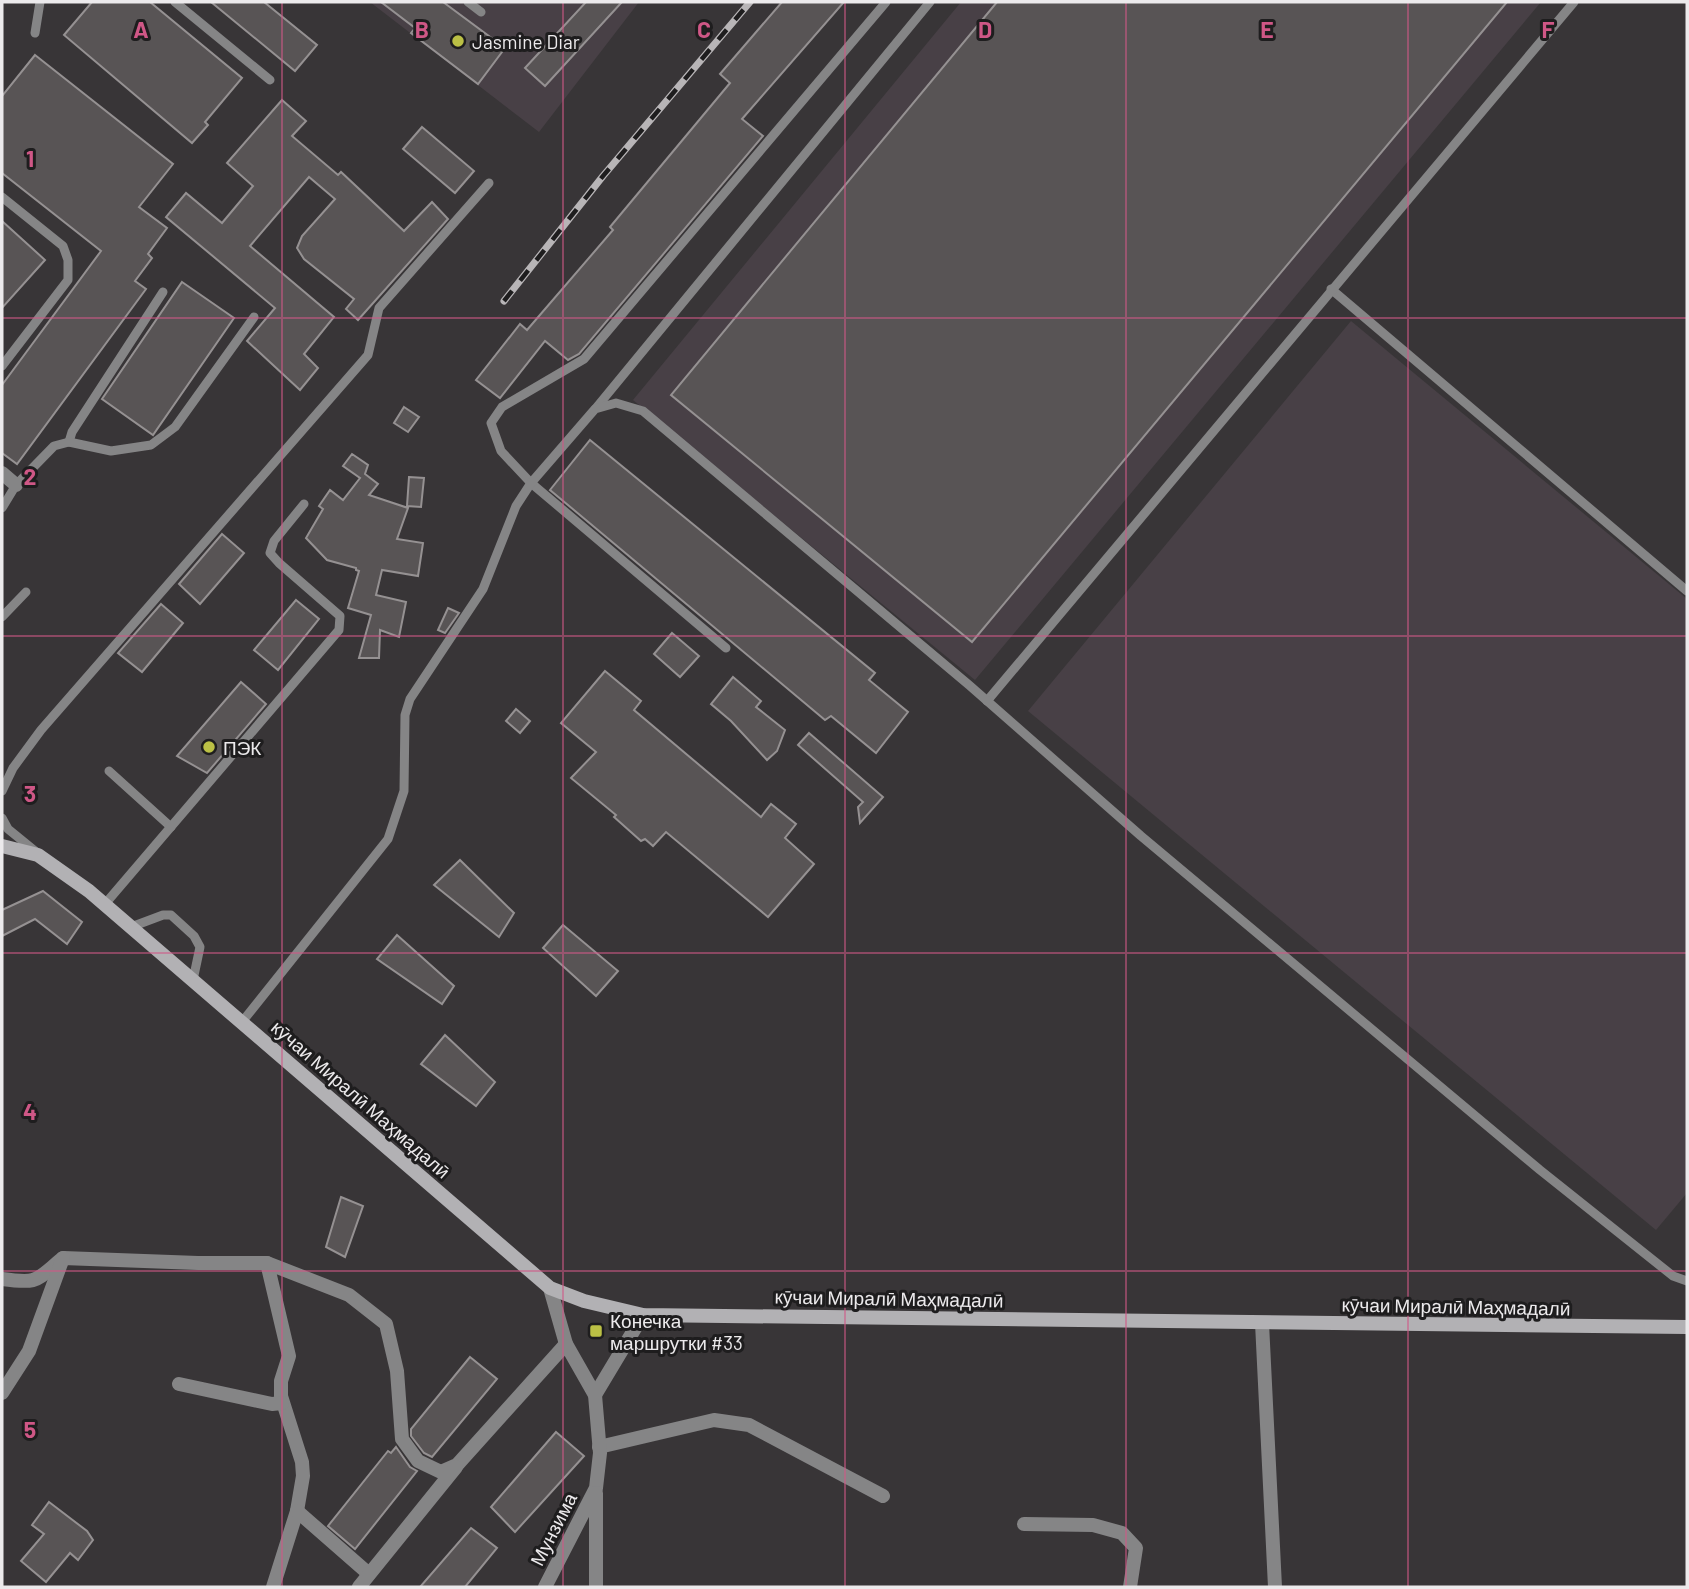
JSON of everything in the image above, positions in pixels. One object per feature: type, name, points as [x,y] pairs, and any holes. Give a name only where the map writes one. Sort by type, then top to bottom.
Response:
[{"type":"street","points":[[2,473],[16,485]]},
{"type":"street","name":"кӯчаи Миралӣ Маҳмадалӣ","points":[[2,846],[38,855],[105,904],[550,1288],[584,1301],[643,1315],[1687,1327]]},
{"type":"street","points":[[2,1393],[29,1351],[63,1258]]},
{"type":"street","points":[[2,1279],[30,1282],[63,1258],[198,1264],[267,1263],[349,1295],[386,1324],[397,1371],[402,1439],[418,1461],[441,1472],[457,1465]]},
{"type":"street","points":[[267,1263],[289,1356],[281,1381],[282,1403],[302,1462],[303,1476],[297,1511],[273,1587]]},
{"type":"street","name":"Мунзима","points":[[545,1587],[596,1488],[600,1447],[595,1395],[566,1344],[550,1288]]},
{"type":"street","points":[[595,1395],[643,1315]]},
{"type":"street","points":[[1262,1323],[1275,1587]]},
{"type":"street","points":[[359,1587],[457,1465],[566,1344]]},
{"type":"street","points":[[179,1384],[271,1405],[282,1403]]},
{"type":"street","points":[[600,1447],[715,1420],[749,1425],[883,1496]]},
{"type":"street","points":[[596,1488],[596,1584],[611,1587]]},
{"type":"street","points":[[297,1511],[369,1574]]},
{"type":"street","points":[[1024,1524],[1093,1525],[1122,1533],[1136,1548],[1130,1587]]},
{"type":"lane","points":[[35,33],[40,2]]},
{"type":"lane","points":[[175,2],[270,80]]},
{"type":"lane","points":[[468,2],[481,12]]},
{"type":"lane","points":[[726,648],[531,484],[501,451],[491,423],[502,407],[584,359],[886,2]]},
{"type":"lane","points":[[242,1022],[388,839],[404,791],[405,715],[410,699],[483,589],[516,506],[531,484],[930,2]]},
{"type":"lane","points":[[987,701],[1574,2]]},
{"type":"lane","points":[[2,791],[13,768],[41,730],[368,355],[379,308],[489,183]]},
{"type":"lane","points":[[2,197],[63,246],[68,260],[68,280],[2,366]]},
{"type":"lane","points":[[1331,289],[1687,590]]},
{"type":"lane","points":[[69,442],[72,432],[163,292]]},
{"type":"lane","points":[[2,508],[16,485],[54,446],[69,442],[111,451],[151,445],[175,427],[254,317]]},
{"type":"lane","points":[[595,409],[616,403],[643,411],[987,701],[1141,836],[1541,1170],[1673,1276],[1687,1281]]},
{"type":"lane","points":[[105,904],[339,630],[340,617],[270,553],[274,541],[304,504]]},
{"type":"lane","points":[[2,617],[26,593]]},
{"type":"lane","points":[[109,771],[171,827]]},
{"type":"lane","points":[[2,818],[8,829],[38,855]]},
{"type":"lane","points":[[131,927],[163,915],[171,915],[194,936],[200,947],[193,980]]},
{"type":"shaded area","points":[[370,2],[639,2],[539,132]]},
{"type":"shaded area","points":[[961,2],[1541,2],[975,680],[633,400]]},
{"type":"shaded area","points":[[1351,321],[1687,599],[1687,1193],[1656,1230],[1028,711]]},
{"type":"building","points":[[92,2],[150,2],[242,78],[205,122],[208,125],[192,143],[64,35]]},
{"type":"building","points":[[211,2],[264,2],[317,45],[295,71]]},
{"type":"building","name":"Jasmine Diar","points":[[381,2],[443,2],[505,48],[478,84],[411,33],[415,28]]},
{"type":"building","points":[[586,2],[622,2],[545,86],[525,68]]},
{"type":"building","points":[[782,2],[844,2],[742,119],[763,136],[579,354],[568,360],[545,341],[500,398],[476,380],[520,324],[527,330],[613,230],[610,227],[730,83],[720,74]]},
{"type":"building","points":[[997,2],[1507,2],[972,642],[671,395]]},
{"type":"building","points":[[35,55],[173,164],[139,207],[167,228],[148,254],[152,258],[135,281],[146,289],[17,464],[2,453],[2,385],[101,251],[2,173],[2,96]]},
{"type":"building","points":[[282,100],[306,121],[292,136],[338,175],[341,172],[404,231],[432,202],[448,219],[358,320],[346,309],[354,299],[304,259],[297,248],[302,236],[335,199],[309,177],[250,246],[334,317],[304,354],[318,368],[300,390],[247,341],[275,308],[166,217],[186,193],[222,223],[253,186],[227,163]]},
{"type":"building","points":[[422,127],[474,171],[455,193],[403,149]]},
{"type":"building","points":[[2,221],[45,260],[2,308]]},
{"type":"building","points":[[182,282],[234,318],[153,435],[102,399]]},
{"type":"building","points":[[404,407],[419,417],[408,432],[394,423]]},
{"type":"building","points":[[590,440],[875,673],[869,680],[908,712],[876,753],[831,716],[825,720],[550,490]]},
{"type":"building","points":[[352,454],[368,465],[365,474],[378,484],[369,495],[408,508],[397,539],[423,543],[418,576],[382,570],[376,595],[406,602],[399,637],[380,630],[379,658],[359,658],[371,615],[348,608],[359,571],[327,560],[306,538],[323,509],[319,506],[330,490],[343,500],[360,478],[343,466]]},
{"type":"building","points":[[409,477],[424,478],[421,507],[407,506]]},
{"type":"building","points":[[222,534],[244,553],[200,604],[179,584]]},
{"type":"building","points":[[296,600],[319,619],[278,670],[254,650]]},
{"type":"building","points":[[161,604],[183,623],[142,672],[118,653]]},
{"type":"building","points":[[448,608],[459,613],[445,633],[438,630]]},
{"type":"building","points":[[672,633],[699,656],[680,677],[654,654]]},
{"type":"building","points":[[605,671],[641,701],[634,710],[761,817],[771,804],[796,824],[785,838],[814,864],[768,917],[666,832],[653,846],[645,839],[641,841],[614,817],[616,815],[571,778],[596,752],[561,723]]},
{"type":"building","points":[[733,677],[761,701],[756,707],[785,730],[777,751],[767,760],[731,721],[711,704]]},
{"type":"building","points":[[241,682],[266,704],[207,773],[177,756]]},
{"type":"building","points":[[516,709],[530,721],[520,733],[506,721]]},
{"type":"building","points":[[809,733],[883,797],[860,823],[858,807],[863,802],[798,745]]},
{"type":"building","points":[[460,860],[514,913],[499,937],[434,885]]},
{"type":"building","points":[[43,891],[82,922],[67,944],[35,919],[2,936],[2,910]]},
{"type":"building","points":[[563,925],[618,971],[596,996],[543,948]]},
{"type":"building","points":[[397,935],[454,986],[442,1004],[377,959]]},
{"type":"building","points":[[445,1035],[495,1082],[476,1106],[421,1064]]},
{"type":"building","points":[[341,1197],[363,1206],[345,1257],[326,1247]]},
{"type":"building","points":[[470,1357],[497,1379],[432,1457],[424,1453],[411,1436],[411,1429]]},
{"type":"building","points":[[556,1432],[584,1456],[515,1532],[491,1507]]},
{"type":"building","points":[[396,1447],[410,1467],[417,1471],[355,1549],[328,1526],[388,1451],[391,1453]]},
{"type":"building","points":[[49,1502],[87,1531],[93,1540],[78,1560],[70,1553],[46,1582],[21,1561],[44,1534],[32,1525]]},
{"type":"building","points":[[471,1528],[497,1548],[465,1587],[420,1587]]},
{"type":"railway","points":[[504,301],[603,176],[750,2]]},
{"type":"place","name":"Jasmine Diar","points":[[458,41]]},
{"type":"place","name":"ПЭК","points":[[209,747]]},
{"type":"place","name":"Конечка маршрутки #33","points":[[596,1331]]}]
